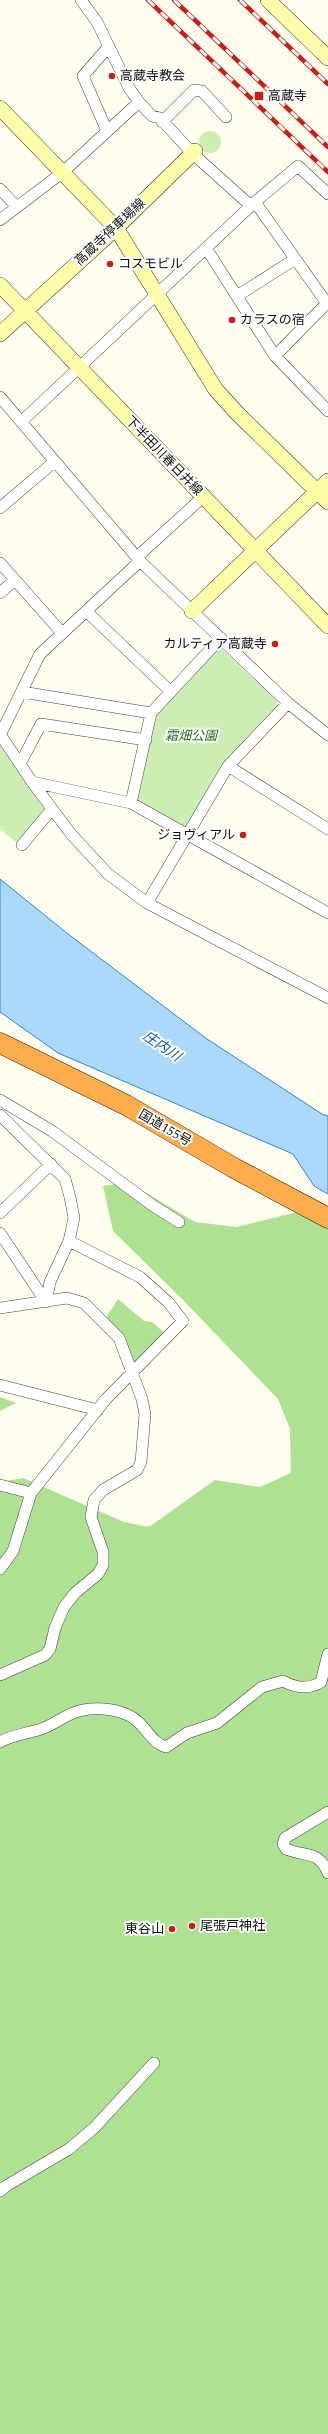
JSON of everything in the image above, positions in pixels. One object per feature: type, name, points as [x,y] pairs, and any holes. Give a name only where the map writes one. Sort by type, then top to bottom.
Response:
[{"type":"highway","name":"国道155号","points":[[0,1043],[126,1105],[234,1168],[328,1218]]},
{"type":"street","points":[[81,0],[97,22],[129,88],[139,102],[152,116],[160,118],[162,122],[193,152],[253,204],[328,303],[275,356]]},
{"type":"street","points":[[268,0],[328,58]]},
{"type":"street","points":[[107,132],[83,76],[109,46]]},
{"type":"street","points":[[162,122],[194,90],[202,91],[226,117]]},
{"type":"street","points":[[0,220],[63,172],[139,102]]},
{"type":"street","points":[[0,108],[116,228],[216,390],[238,414],[322,486],[328,502]]},
{"type":"street","name":"高蔵寺停車場線","points":[[0,334],[116,228],[193,152]]},
{"type":"street","points":[[21,422],[253,204],[298,166],[328,194]]},
{"type":"street","points":[[0,190],[17,207]]},
{"type":"street","points":[[206,248],[275,356],[328,411]]},
{"type":"street","points":[[237,296],[295,259]]},
{"type":"street","name":"下半田川春日井線","points":[[0,285],[255,552],[328,626]]},
{"type":"street","points":[[0,397],[138,559],[288,703],[328,735]]},
{"type":"street","points":[[0,508],[54,462]]},
{"type":"street","points":[[192,611],[322,486]]},
{"type":"street","points":[[203,497],[138,559],[86,612],[40,654],[0,735],[32,782],[71,834],[108,874],[147,903],[328,998]]},
{"type":"street","points":[[0,563],[62,633]]},
{"type":"street","points":[[0,593],[15,580]]},
{"type":"street","points":[[86,612],[170,691]]},
{"type":"street","points":[[131,803],[151,713],[221,638]]},
{"type":"street","points":[[22,692],[151,713]]},
{"type":"street","points":[[147,903],[228,766],[288,703]]},
{"type":"street","points":[[20,764],[41,724],[146,740]]},
{"type":"street","points":[[228,766],[328,830]]},
{"type":"street","points":[[32,782],[131,803],[328,913]]},
{"type":"street","points":[[22,845],[52,808]]},
{"type":"street","points":[[0,1100],[52,1131],[152,1205],[179,1222]]},
{"type":"street","points":[[0,1115],[65,1179],[70,1197],[74,1218],[69,1241],[50,1282],[46,1302]]},
{"type":"street","points":[[0,1213],[51,1164]]},
{"type":"street","points":[[0,1233],[46,1302]]},
{"type":"street","points":[[0,1569],[13,1551],[31,1493],[98,1410],[132,1372],[183,1321],[168,1302],[140,1277],[69,1241]]},
{"type":"street","points":[[0,1308],[67,1298],[84,1303],[118,1338],[132,1372],[145,1414],[141,1462],[137,1470],[103,1490],[94,1500],[91,1517],[103,1552],[103,1565],[98,1574],[75,1594],[64,1607],[55,1628],[50,1649],[45,1654],[0,1675]]},
{"type":"street","points":[[0,1385],[98,1410]]},
{"type":"street","points":[[0,1485],[31,1493]]},
{"type":"street","points":[[0,1742],[21,1733],[39,1730],[75,1712],[103,1709],[128,1715],[143,1725],[156,1745],[166,1747],[187,1733],[217,1723],[262,1687],[283,1681],[292,1686],[303,1688],[317,1685],[321,1682],[325,1674],[328,1654]]},
{"type":"street","points":[[328,1812],[285,1838],[283,1844],[286,1849],[317,1857],[324,1864],[328,1874]]},
{"type":"street","points":[[0,2191],[69,2149],[99,2122],[154,2063]]},
{"type":"green space","points":[[210,131],[218,134],[221,142],[218,150],[210,153],[202,150],[199,142],[202,134]]},
{"type":"green space","name":"霜畑公園","points":[[218,648],[222,649],[277,701],[277,705],[223,762],[186,826],[182,827],[139,804],[136,799],[153,716]]},
{"type":"green space","points":[[0,745],[44,809],[44,813],[18,844],[0,829]]},
{"type":"green space","points":[[128,1182],[195,1222],[237,1227],[301,1211],[328,1216],[328,2434],[0,2434],[0,1482],[23,1478],[124,1522],[149,1527],[215,1480],[260,1487],[291,1473],[290,1429],[278,1399],[183,1300],[113,1231],[103,1186]]},
{"type":"green space","points":[[118,1299],[144,1321],[152,1322],[168,1336],[132,1372],[104,1321]]},
{"type":"green space","points":[[0,1397],[16,1403],[0,1411]]},
{"type":"water","name":"庄内川","points":[[0,879],[68,934],[207,1039],[322,1114],[328,1116],[328,1194],[314,1186],[293,1154],[58,1053],[0,1012]]},
{"type":"railway","points":[[148,0],[328,172]]},
{"type":"railway","points":[[174,0],[328,147]]},
{"type":"railway","points":[[240,0],[328,84]]},
{"type":"place","name":"高蔵寺教会","points":[[112,76]]},
{"type":"place","name":"高蔵寺","points":[[259,96]]},
{"type":"place","name":"コスモビル","points":[[110,264]]},
{"type":"place","name":"カラスの宿","points":[[232,320]]},
{"type":"place","name":"カルティア高蔵寺","points":[[275,644]]},
{"type":"place","name":"ジョヴィアル","points":[[243,835]]},
{"type":"place","name":"尾張戸神社","points":[[192,1926]]},
{"type":"place","name":"東谷山","points":[[172,1929]]}]
